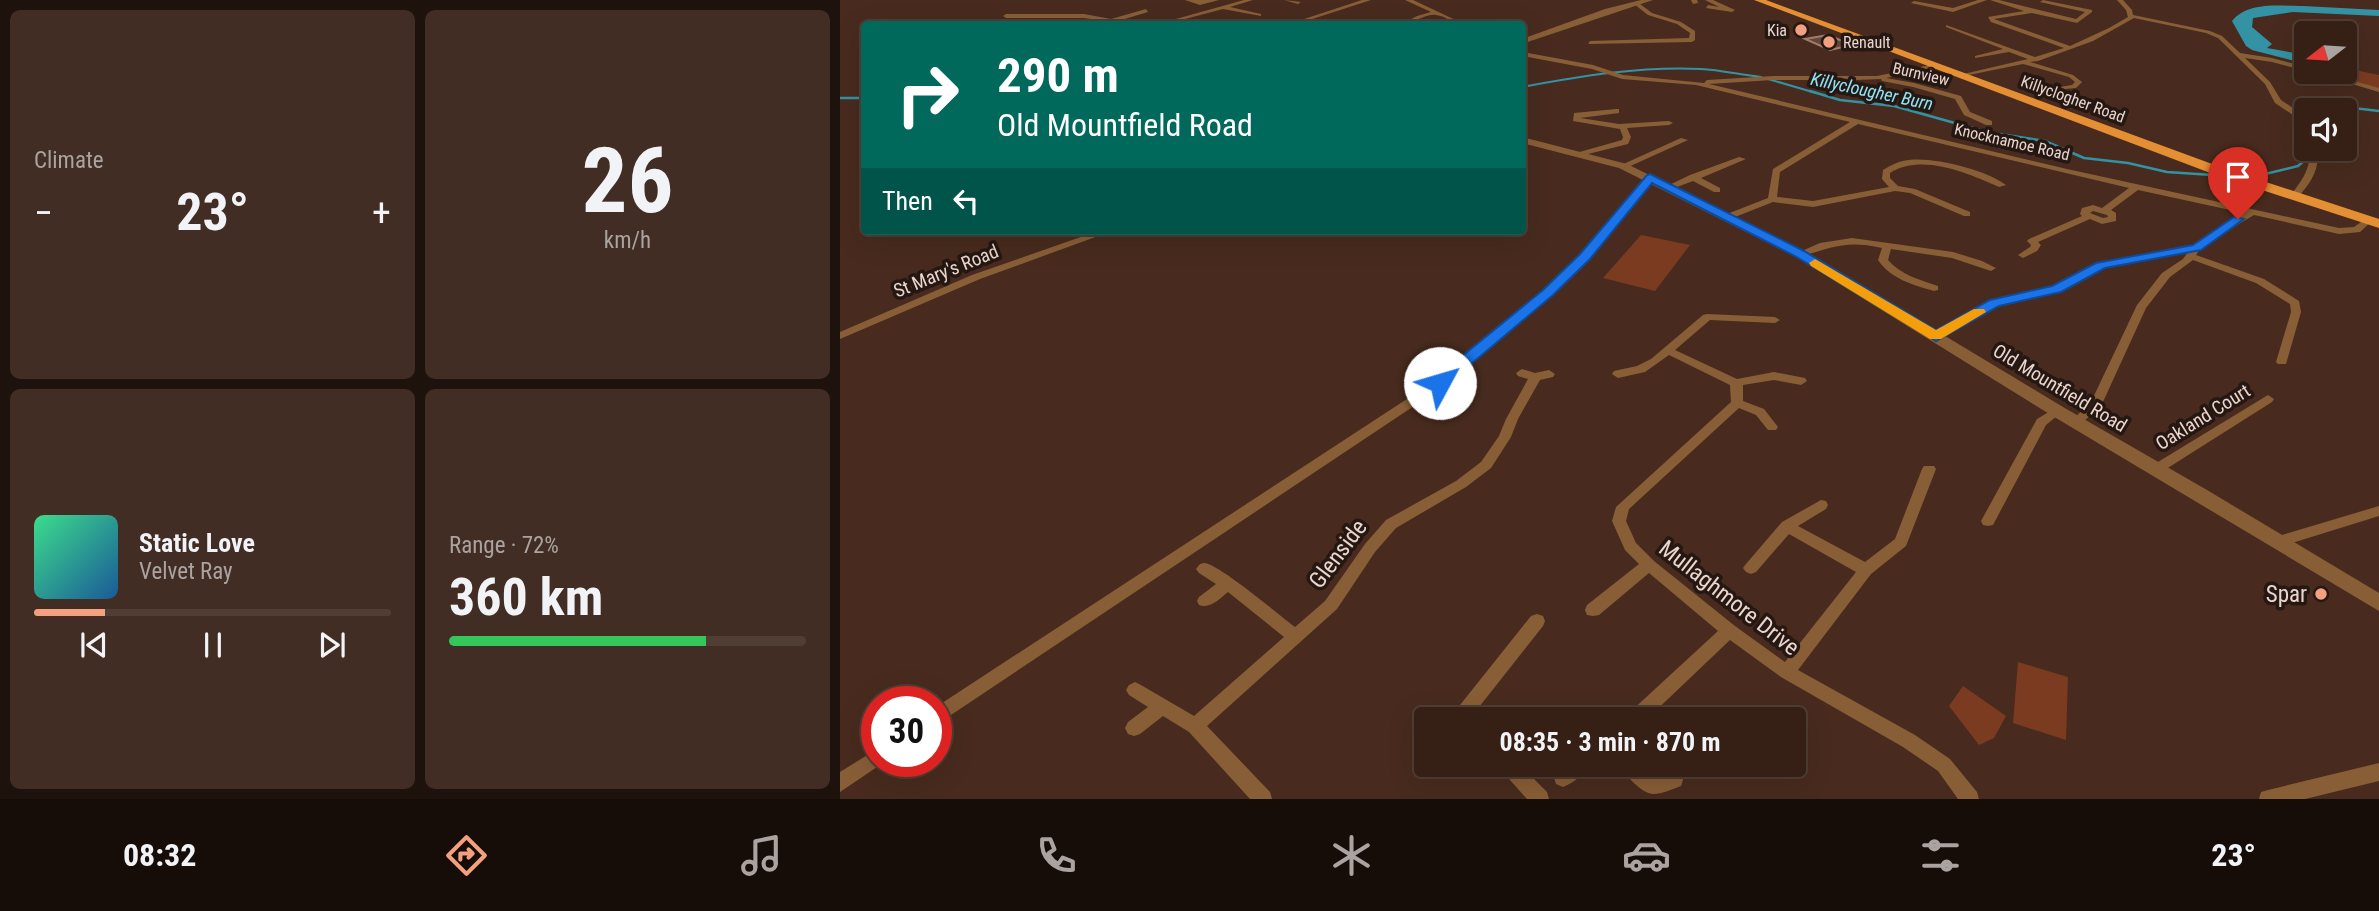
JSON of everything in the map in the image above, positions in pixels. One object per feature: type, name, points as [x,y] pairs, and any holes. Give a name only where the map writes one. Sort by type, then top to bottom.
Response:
[{"type":"highway","name":"Killyclogher Road","points":[[1758,0],[1961,76],[2294,196],[2374,222]]},
{"type":"street","points":[[1188,0],[1207,4],[1216,0]]},
{"type":"street","points":[[1173,21],[1250,0]]},
{"type":"street","points":[[1287,0],[1298,2]]},
{"type":"street","points":[[1301,21],[1368,0]]},
{"type":"street","points":[[1408,0],[1454,21]]},
{"type":"street","points":[[1527,40],[1597,14],[1648,0]]},
{"type":"street","points":[[1914,3],[1953,10],[1984,0]]},
{"type":"street","points":[[1993,0],[2077,20],[2090,11],[2043,2]]},
{"type":"street","points":[[2120,0],[2130,16],[2208,32],[2220,37],[2243,55],[2268,83],[2278,101],[2294,114]]},
{"type":"street","points":[[1590,43],[1692,44],[1693,32],[1687,27],[1650,15],[1636,3]]},
{"type":"street","points":[[1225,8],[1259,15]]},
{"type":"street","points":[[2032,10],[1990,18],[2071,48]]},
{"type":"street","points":[[1006,16],[1084,16],[1111,21],[1146,11]]},
{"type":"street","points":[[1411,21],[1436,13]]},
{"type":"street","points":[[1961,76],[2025,63],[2071,48],[2112,29],[2130,16]]},
{"type":"street","points":[[1373,20],[1378,21]]},
{"type":"street","points":[[1948,26],[2036,60]]},
{"type":"street","points":[[2041,38],[2057,33]]},
{"type":"street","points":[[1977,57],[2008,50]]},
{"type":"street","name":"Knocknamoe Road","points":[[1526,55],[1622,77],[1696,83],[2136,187],[2339,231],[2357,230],[2374,222]]},
{"type":"street","points":[[2243,55],[2294,66]]},
{"type":"street","points":[[2025,63],[2071,76],[2079,82],[2074,87],[2056,89]]},
{"type":"street","points":[[1696,83],[1770,78],[1877,78],[1935,66]]},
{"type":"street","name":"Burnview","points":[[1877,78],[1958,98],[1967,113],[1989,123]]},
{"type":"street","points":[[1848,79],[1861,87],[1899,94]]},
{"type":"street","points":[[2357,84],[2379,90]]},
{"type":"street","points":[[1616,111],[1583,113],[1577,115],[1576,119],[1620,126],[1669,123]]},
{"type":"street","points":[[1772,199],[1776,171],[1856,122]]},
{"type":"street","points":[[1579,155],[1625,142],[1626,132],[1620,126]]},
{"type":"street","name":"Old Mountfield Road","points":[[1526,141],[1623,166],[1730,216],[1800,254],[2379,603]]},
{"type":"street","points":[[1623,166],[1680,144]]},
{"type":"street","points":[[1669,187],[1742,159]]},
{"type":"street","points":[[2294,196],[2304,187],[2314,161]]},
{"type":"street","points":[[1895,188],[1886,179],[1886,172],[1892,166],[1904,162],[1968,172],[2002,186]]},
{"type":"street","points":[[1693,177],[1717,190]]},
{"type":"street","points":[[952,706],[1440,383],[1548,293],[1585,257],[1650,178]]},
{"type":"street","points":[[2023,255],[2034,249],[2036,245],[2032,241],[2088,217],[2085,210],[2105,210],[2136,187]]},
{"type":"street","points":[[1730,216],[1772,199],[1813,204],[1895,188],[1912,191],[1967,214]]},
{"type":"street","points":[[2076,422],[2096,404],[2141,307],[2166,275],[2226,226],[2251,213]]},
{"type":"street","name":"St Mary's Road","points":[[840,336],[976,277],[1097,235]]},
{"type":"street","points":[[1800,254],[1825,243],[1847,239],[1948,253],[1971,258],[1990,268]]},
{"type":"street","points":[[1887,246],[1883,260],[1886,265],[1900,275],[1934,288]]},
{"type":"street","points":[[1936,336],[1995,303],[2056,289],[2101,265],[2193,252],[2260,281],[2295,303],[2296,312],[2281,362]]},
{"type":"street","points":[[1618,374],[1641,369],[1669,351],[1707,317],[1747,313],[1775,320]]},
{"type":"street","points":[[1669,351],[1736,383],[1773,376],[1801,381]]},
{"type":"street","name":"Glenside","points":[[1195,726],[1331,605],[1370,548],[1391,524],[1461,484],[1486,465],[1506,437],[1512,419],[1535,375]]},
{"type":"street","points":[[1736,383],[1737,402],[1760,412],[1772,427]]},
{"type":"street","name":"Oakland Court","points":[[2158,468],[2268,399]]},
{"type":"street","name":"Mullaghmore Drive","points":[[1737,402],[1623,507],[1619,521],[1630,546],[1649,565],[1730,631],[1787,672],[1909,741],[1944,765],[1970,799]]},
{"type":"street","points":[[1988,521],[2041,422],[2057,411]]},
{"type":"street","points":[[1787,672],[1866,570],[1896,547],[1906,535],[1929,469]]},
{"type":"street","points":[[1751,568],[1787,526],[1821,505]]},
{"type":"street","points":[[2282,544],[2287,539],[2379,511]]},
{"type":"street","points":[[1787,526],[1866,570]]},
{"type":"street","points":[[1593,610],[1649,565]]},
{"type":"street","points":[[1204,569],[1228,584],[1295,637]]},
{"type":"street","points":[[1205,601],[1228,584]]},
{"type":"street","points":[[1469,707],[1537,621]]},
{"type":"street","points":[[1648,707],[1730,631]]},
{"type":"street","points":[[1135,690],[1195,726],[1264,799]]},
{"type":"street","points":[[1134,728],[1161,707]]},
{"type":"street","points":[[840,783],[861,768]]},
{"type":"street","points":[[2275,798],[2379,772]]},
{"type":"street","points":[[1519,777],[1540,799]]},
{"type":"street","points":[[1643,777],[1652,785],[1674,780]]},
{"type":"shaded area","points":[[2357,70],[2379,75],[2379,89],[2357,83]]},
{"type":"shaded area","points":[[1641,235],[1690,245],[1655,291],[1603,278]]},
{"type":"shaded area","points":[[2018,662],[2068,677],[2066,740],[2013,723]]},
{"type":"shaded area","points":[[1963,686],[2006,716],[1994,738],[1979,745],[1949,706]]},
{"type":"water","points":[[2275,5],[2379,10],[2379,16],[2293,12],[2253,18],[2252,27],[2272,44],[2267,48],[2294,53],[2294,61],[2252,50],[2246,46],[2232,21],[2255,7]]},
{"type":"building","name":"Renault","points":[[1828,35],[1852,45],[1830,50],[1805,39]]},
{"type":"waterway","name":"Killyclougher Burn","points":[[1526,86],[1634,70],[1679,68],[1761,77]]},
{"type":"waterway","name":"Killyclougher Burn","points":[[1768,79],[1816,93]]},
{"type":"waterway","name":"Killyclougher Burn","points":[[1810,91],[1840,100],[1894,106],[1987,132],[2045,141],[2084,158],[2128,163],[2167,172],[2212,175]]},
{"type":"waterway","name":"Killyclougher Burn","points":[[840,98],[861,98]]},
{"type":"waterway","points":[[2357,108],[2379,111]]},
{"type":"waterway","points":[[2261,175],[2298,166],[2304,161]]},
{"type":"slow traffic","points":[[1815,263],[1936,336],[1979,312]]},
{"type":"place","name":"Kia","points":[[1801,30]]},
{"type":"place","name":"Renault","points":[[1829,42]]},
{"type":"place","name":"Spar","points":[[2321,594]]},
{"type":"route","points":[[1440,383],[1548,293],[1585,257],[1650,178],[1800,254],[1936,336],[1995,303],[2056,289],[2101,265],[2196,248],[2238,219]]}]
